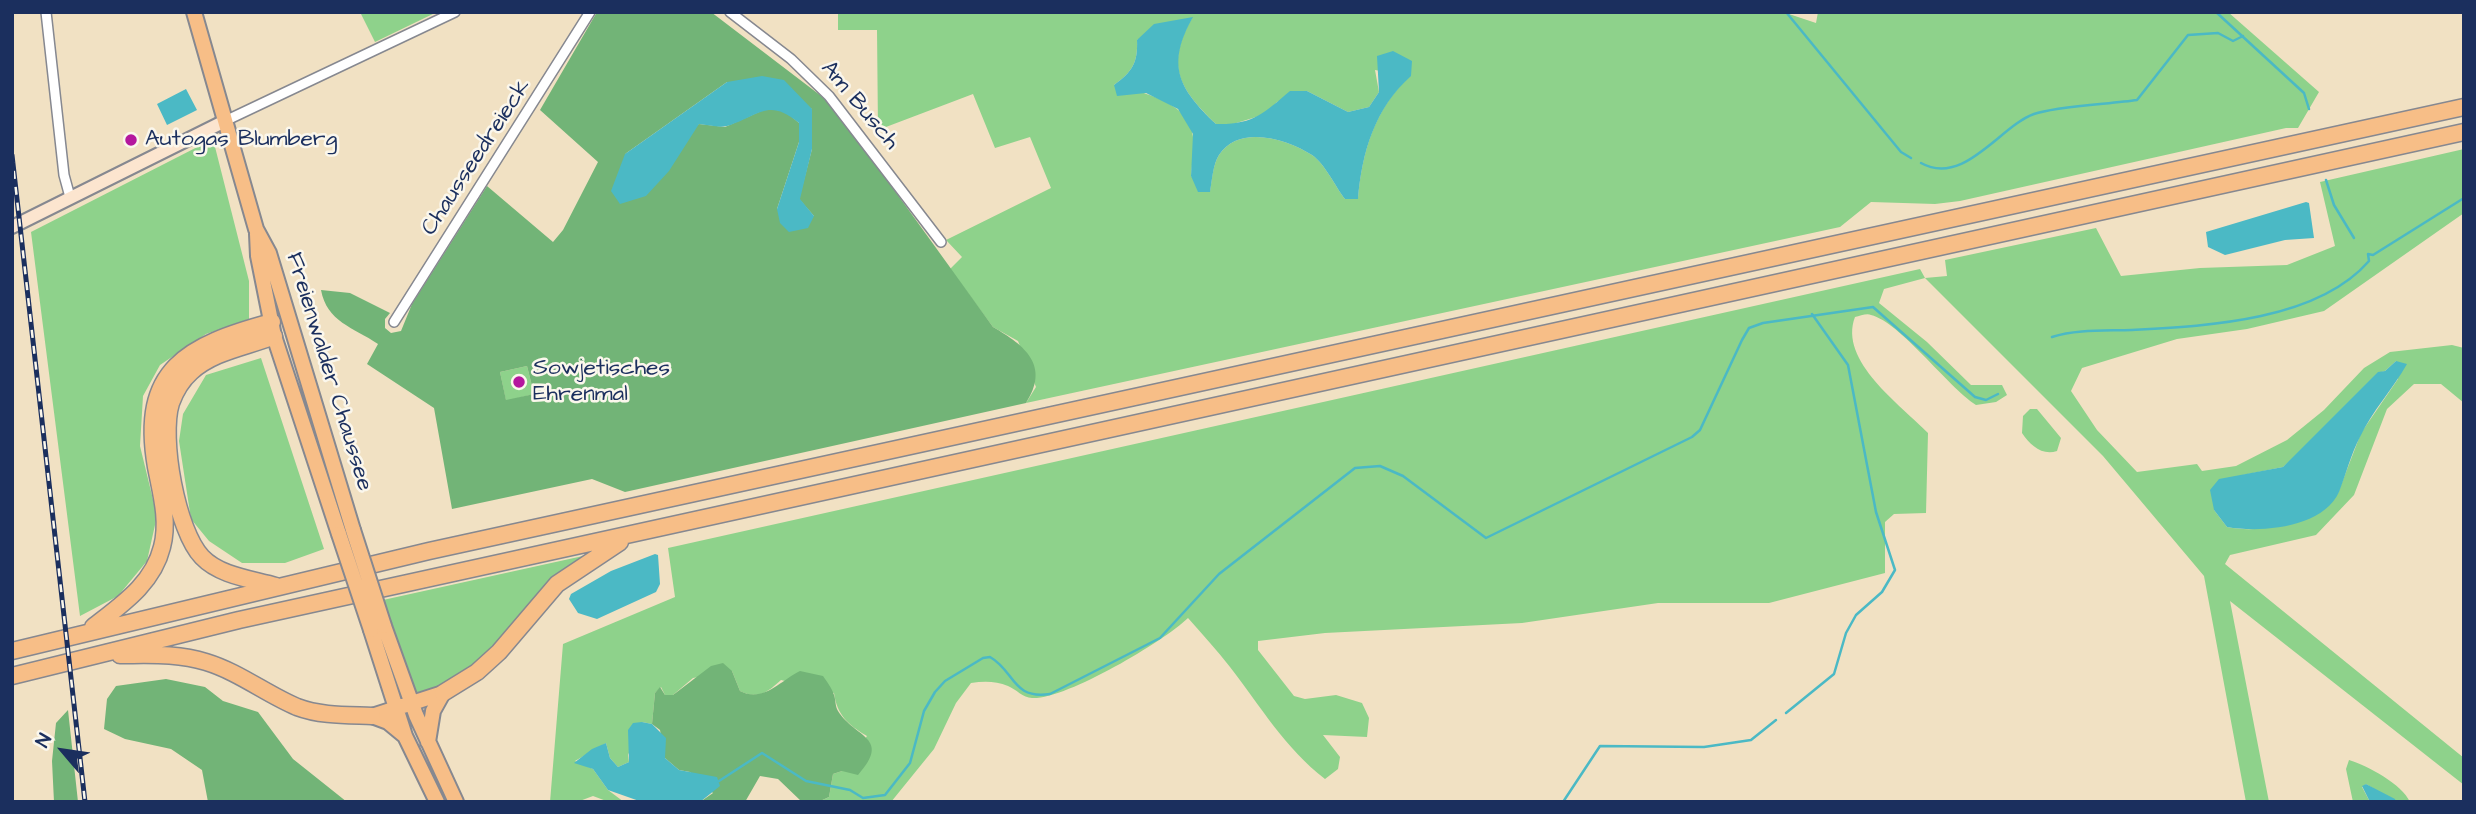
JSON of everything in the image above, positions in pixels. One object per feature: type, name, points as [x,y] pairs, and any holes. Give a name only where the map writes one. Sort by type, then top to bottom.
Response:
[{"type":"highway","points":[[12,651],[278,587],[2464,107]]},
{"type":"highway","points":[[12,676],[93,655],[631,535],[2464,132]]},
{"type":"highway","points":[[278,587],[214,567],[198,551],[184,524],[178,503],[169,432],[172,402],[190,373],[216,356],[282,327]]},
{"type":"highway","points":[[89,631],[141,587],[163,546],[165,509],[152,428],[157,394],[179,362],[211,341],[282,327]]},
{"type":"highway","points":[[443,694],[477,672],[499,652],[557,584],[631,535]]},
{"type":"highway","points":[[93,655],[157,655],[203,660],[298,707],[335,715],[372,716]]},
{"type":"main road","name":"Freienwalder Chaussee","points":[[194,12],[256,229],[258,256],[377,628]]},
{"type":"main road","points":[[12,227],[225,121]]},
{"type":"main road","points":[[377,628],[456,802]]},
{"type":"main road","points":[[377,628],[395,706],[405,736],[437,802]]},
{"type":"main road","points":[[372,716],[395,706],[443,694]]},
{"type":"main road","points":[[428,744],[433,711],[443,694]]},
{"type":"main road","points":[[372,716],[388,722],[405,736]]},
{"type":"street","points":[[46,12],[64,175],[70,198]]},
{"type":"street","points":[[225,121],[455,12]]},
{"type":"street","name":"Chausseedreieck","points":[[394,323],[590,12]]},
{"type":"street","name":"Am Busch","points":[[730,12],[790,59],[829,96],[941,242]]},
{"type":"green space","points":[[360,12],[437,12],[375,42]]},
{"type":"green space","points":[[597,12],[711,12],[833,105],[993,327],[1015,342],[1031,358],[1036,378],[1026,403],[625,492],[592,479],[452,509],[434,408],[367,364],[378,344],[335,317],[324,301],[321,290],[350,293],[390,313],[385,319],[385,328],[391,333],[401,331],[412,304],[487,186],[553,242],[563,230],[598,162],[540,110]],"holes":[[[727,82],[812,109],[812,149],[799,199],[814,216],[777,209],[799,142],[799,123],[786,112],[768,108],[725,127],[699,124],[625,154]],[[527,366],[534,394],[506,400],[500,372]]]},
{"type":"green space","points":[[838,12],[1783,12],[1816,23],[1818,12],[2228,12],[2319,92],[2298,128],[2286,128],[1960,201],[1935,204],[1871,202],[1840,227],[1026,403],[1036,387],[1018,341],[993,327],[950,269],[962,257],[946,240],[1051,188],[1030,137],[995,148],[973,94],[878,130],[877,30],[838,30]],"holes":[[[1192,18],[1179,50],[1180,76],[1193,99],[1216,124],[1233,124],[1266,114],[1277,102],[1307,91],[1348,112],[1369,107],[1379,92],[1375,70],[1410,76],[1388,102],[1372,132],[1363,164],[1358,198],[1345,199],[1326,169],[1312,155],[1290,144],[1264,137],[1251,137],[1228,145],[1217,159],[1210,191],[1191,176],[1193,137],[1184,115],[1163,100],[1114,85],[1133,66],[1137,40]]]},
{"type":"green space","points":[[213,139],[249,281],[249,319],[206,334],[160,365],[143,396],[140,446],[157,516],[147,561],[118,596],[80,616],[31,232]]},
{"type":"green space","points":[[2464,149],[2464,213],[2324,311],[2247,329],[2177,339],[2082,368],[2071,391],[2097,430],[2137,472],[2197,464],[2202,471],[2236,466],[2287,440],[2324,410],[2364,368],[2390,352],[2452,345],[2464,348],[2464,403],[2441,384],[2414,384],[2387,409],[2354,495],[2316,535],[2230,555],[2225,564],[2464,758],[2464,785],[2230,601],[2269,802],[2246,802],[2204,576],[2103,456],[1925,278],[1947,276],[1945,260],[2096,228],[2121,276],[2200,268],[2287,265],[2335,246],[2320,182]],"holes":[[[2396,361],[2398,379],[2361,433],[2338,493],[2298,516],[2273,526],[2259,529],[2227,527],[2214,510],[2243,475],[2283,467],[2378,373],[2385,371]]]},
{"type":"green space","points":[[1920,269],[1925,278],[1884,289],[1879,303],[1927,342],[1971,385],[2002,385],[2007,395],[1996,402],[1976,405],[1896,329],[1869,314],[1855,317],[1852,333],[1855,350],[1864,366],[1889,396],[1928,433],[1926,513],[1894,514],[1885,522],[1885,573],[1769,603],[1658,603],[1522,623],[1325,633],[1258,641],[1258,650],[1294,696],[1305,699],[1336,695],[1362,703],[1369,718],[1367,737],[1323,735],[1340,757],[1338,769],[1325,779],[1298,754],[1274,726],[1225,661],[1188,618],[1158,641],[1113,668],[1067,690],[1047,696],[1029,698],[1008,686],[994,682],[971,683],[956,703],[934,749],[891,802],[818,802],[829,797],[833,774],[842,771],[867,736],[844,719],[834,693],[781,680],[757,695],[746,694],[740,691],[732,671],[693,678],[673,695],[665,695],[661,687],[655,693],[652,724],[642,722],[628,755],[629,762],[618,767],[610,758],[606,743],[575,761],[593,769],[608,790],[624,802],[609,802],[593,796],[577,802],[550,802],[563,644],[675,597],[668,548]]},
{"type":"green space","points":[[261,358],[324,549],[285,563],[242,563],[209,541],[191,519],[179,441],[183,414],[206,375]]},
{"type":"green space","points":[[527,366],[534,394],[506,401],[500,372]]},
{"type":"green space","points":[[2030,409],[2037,409],[2061,438],[2057,451],[2046,452],[2037,448],[2022,433],[2023,416]]},
{"type":"green space","points":[[592,554],[472,671],[420,696],[415,694],[383,600]]},
{"type":"green space","points":[[723,663],[732,671],[740,691],[748,694],[764,693],[800,671],[823,676],[833,692],[838,711],[871,745],[872,753],[868,762],[858,775],[842,771],[833,774],[829,797],[818,802],[802,802],[778,779],[760,776],[745,802],[700,802],[713,793],[690,772],[679,770],[665,758],[660,730],[652,724],[655,693],[660,687],[665,695],[673,695],[711,666]]},
{"type":"green space","points":[[166,679],[205,687],[223,701],[258,712],[293,759],[347,802],[208,802],[202,770],[171,749],[125,739],[104,729],[107,699],[116,686]]},
{"type":"green space","points":[[68,710],[78,802],[54,802],[52,761],[56,723]]},
{"type":"green space","points":[[2349,760],[2392,782],[2410,802],[2396,802],[2366,784],[2362,787],[2370,802],[2353,802],[2346,769]]},
{"type":"water","points":[[1193,17],[1180,49],[1180,75],[1193,99],[1216,124],[1249,120],[1273,106],[1290,91],[1307,91],[1348,112],[1369,107],[1379,92],[1377,56],[1393,51],[1412,61],[1411,76],[1388,102],[1372,132],[1363,164],[1358,199],[1345,199],[1326,169],[1312,155],[1290,144],[1264,137],[1251,137],[1228,145],[1217,159],[1210,192],[1198,192],[1191,176],[1193,134],[1178,109],[1146,93],[1117,96],[1114,85],[1133,66],[1137,40],[1154,24]]},
{"type":"water","points":[[762,76],[784,80],[812,109],[812,149],[800,199],[814,216],[808,228],[789,232],[780,223],[777,209],[799,142],[799,123],[779,111],[763,111],[727,126],[699,124],[669,171],[646,196],[620,204],[611,191],[625,154],[727,82]]},
{"type":"water","points":[[186,89],[197,110],[167,125],[157,104]]},
{"type":"water","points":[[2309,203],[2314,238],[2285,240],[2225,255],[2208,247],[2206,232]]},
{"type":"water","points":[[2396,361],[2407,364],[2365,427],[2339,492],[2331,504],[2319,514],[2289,525],[2256,529],[2227,527],[2214,510],[2210,490],[2219,479],[2283,467],[2378,372],[2385,371]]},
{"type":"water","points":[[658,555],[660,584],[656,592],[597,619],[578,613],[569,599],[571,594],[611,571]]},
{"type":"water","points":[[633,723],[652,724],[666,738],[665,758],[679,770],[717,777],[720,786],[700,802],[642,802],[608,790],[593,769],[574,763],[592,749],[606,743],[610,758],[618,767],[629,762],[628,730]]},
{"type":"water","points":[[2366,784],[2396,802],[2370,802],[2362,786]]},
{"type":"waterway","points":[[1786,12],[1901,152],[1911,158]]},
{"type":"waterway","points":[[2216,12],[2304,93],[2309,109]]},
{"type":"waterway","points":[[1921,163],[1937,168],[1952,167],[1967,161],[2021,121],[2044,111],[2137,100],[2188,35],[2218,33],[2233,41],[2243,36]]},
{"type":"waterway","points":[[2326,180],[2334,205],[2354,238]]},
{"type":"waterway","points":[[2052,337],[2081,332],[2226,322],[2291,308],[2320,297],[2347,281],[2369,261],[2368,254],[2373,255],[2464,198]]},
{"type":"waterway","points":[[719,781],[762,753],[806,781],[850,790],[863,798],[885,795],[910,763],[924,711],[945,681],[983,658],[990,657],[1021,689],[1038,695],[1050,694],[1160,638],[1219,574],[1355,468],[1380,466],[1403,476],[1486,538],[1692,437],[1700,430],[1749,328],[1763,323],[1873,307],[1975,397],[1986,400],[1998,394]]},
{"type":"waterway","points":[[1786,713],[1834,674],[1846,633],[1856,615],[1882,592],[1895,570],[1876,512],[1848,365],[1812,314]]},
{"type":"waterway","points":[[1563,802],[1600,746],[1704,747],[1751,740],[1776,720]]},
{"type":"railway","points":[[12,155],[85,802]]},
{"type":"place","name":"Autogas Blumberg","points":[[131,140]]},
{"type":"place","name":"Sowjetisches Ehrenmal","points":[[519,382]]}]
